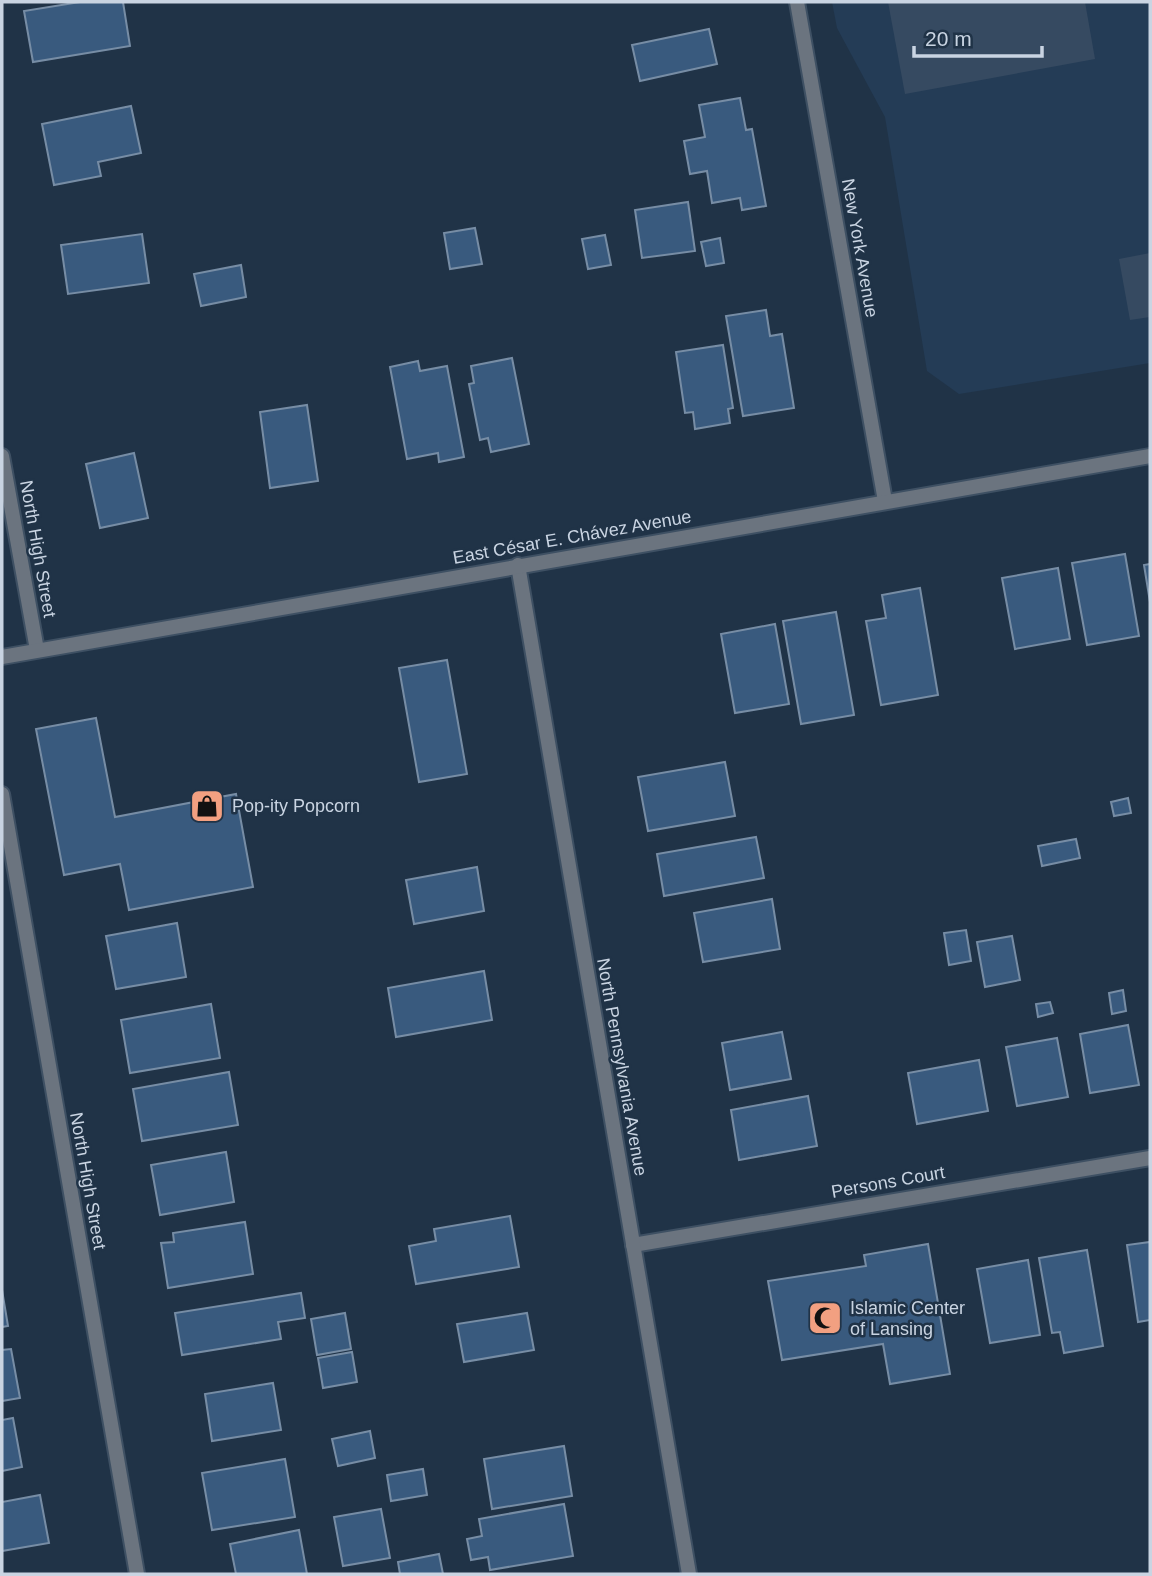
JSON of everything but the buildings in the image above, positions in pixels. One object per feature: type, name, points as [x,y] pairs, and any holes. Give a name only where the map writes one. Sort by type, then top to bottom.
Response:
[{"type":"street","name":"New York Avenue","points":[[797,2],[885,501]]},
{"type":"street","name":"North High Street","points":[[2,456],[37,650]]},
{"type":"street","name":"East César E. Chávez Avenue","points":[[2,657],[1150,456]]},
{"type":"street","name":"North Pennsylvania Avenue","points":[[518,565],[689,1574]]},
{"type":"street","name":"North High Street","points":[[2,794],[137,1574]]},
{"type":"street","name":"Persons Court","points":[[633,1245],[1150,1158]]},
{"type":"shaded area","points":[[832,2],[1150,2],[1150,363],[959,394],[927,371],[885,117],[837,28]]},
{"type":"shaded area","points":[[888,2],[1085,2],[1095,59],[905,94]]},
{"type":"shaded area","points":[[1150,253],[1150,317],[1130,320],[1119,259]]},
{"type":"place","name":"Pop-ity Popcorn","points":[[207,806]]},
{"type":"place","name":"Islamic Center of Lansing","points":[[825,1318]]}]
